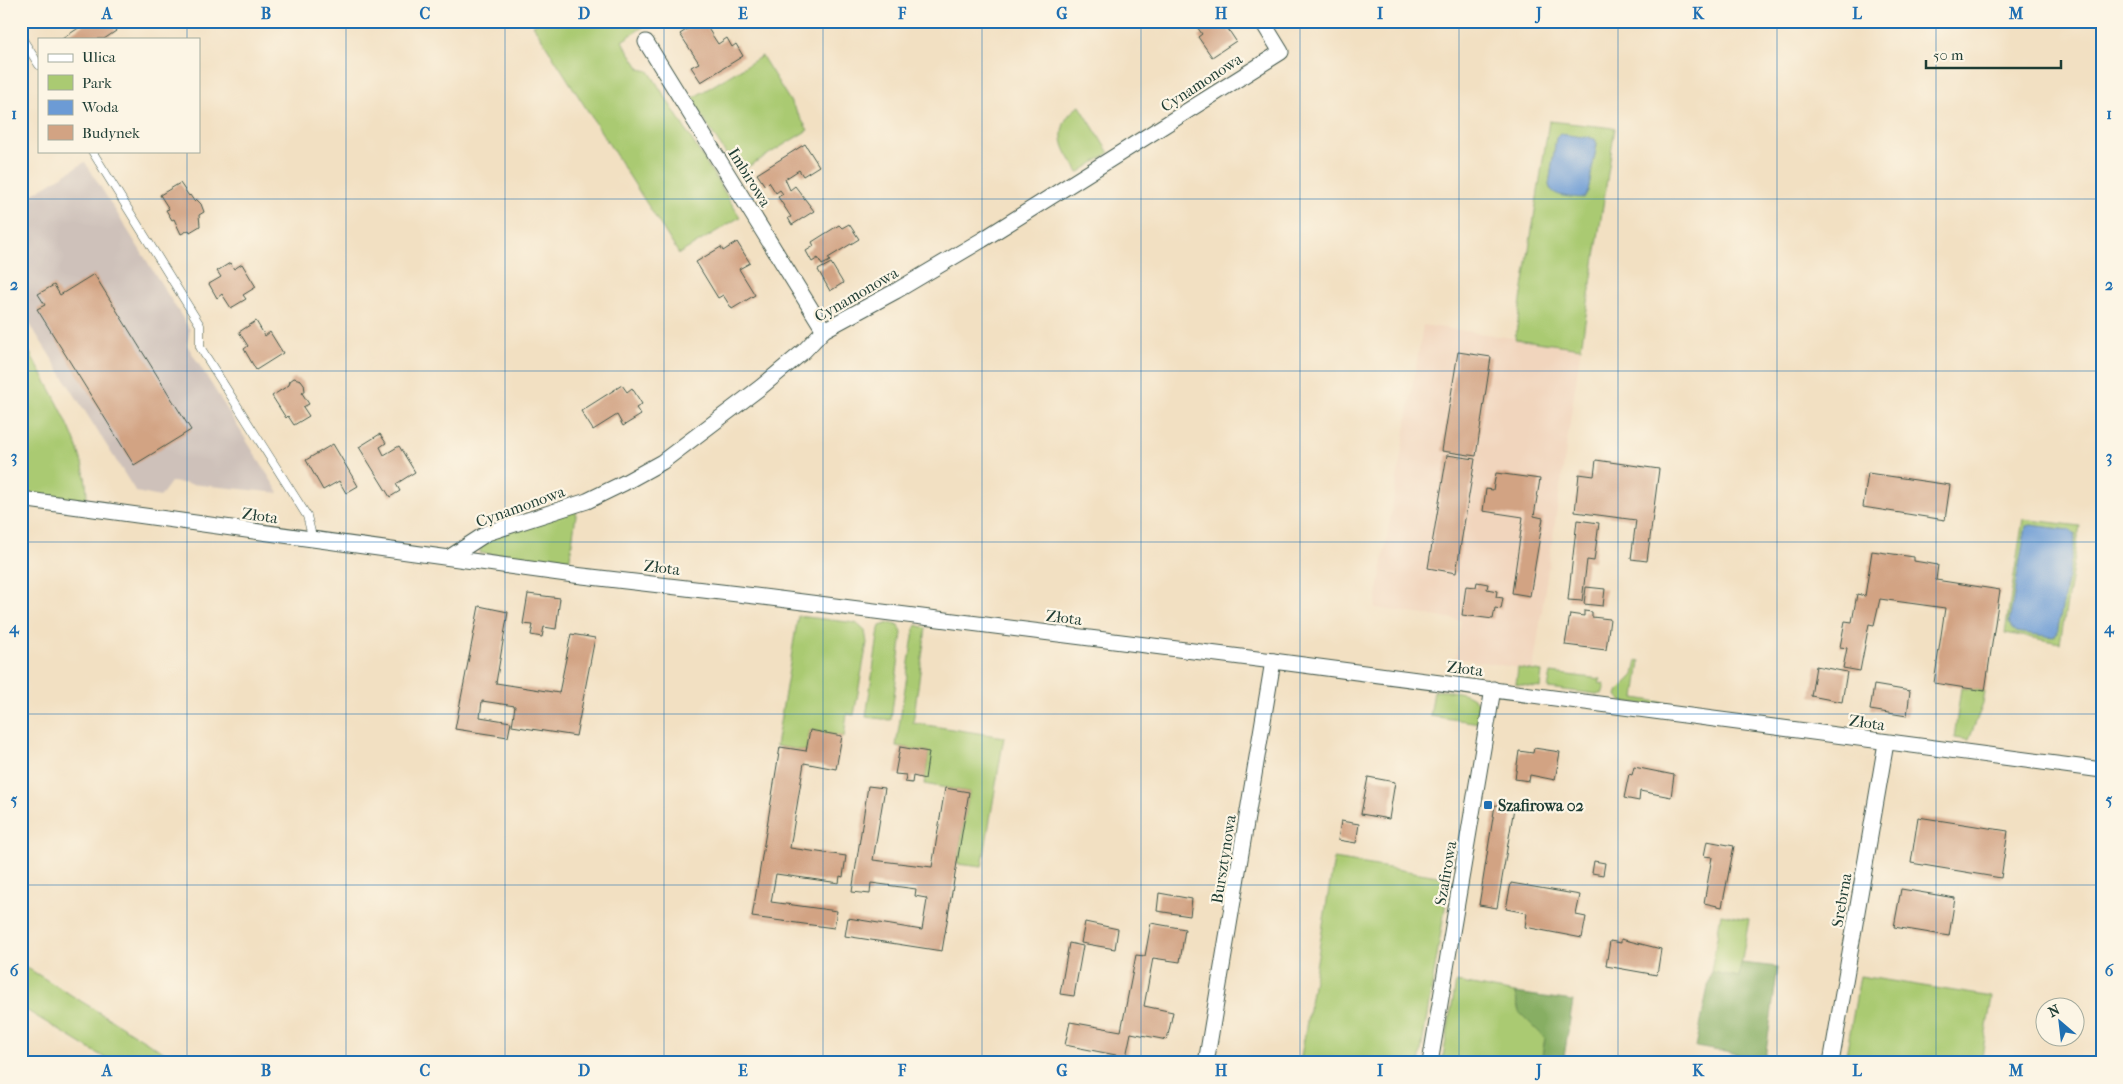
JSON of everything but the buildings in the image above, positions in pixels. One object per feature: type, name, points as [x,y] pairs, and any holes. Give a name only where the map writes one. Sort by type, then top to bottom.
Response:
[{"type":"street","name":"Cynamonowa","points":[[450,557],[487,533],[587,501],[662,462],[804,351],[824,330],[896,292],[982,240],[1281,52],[1262,21]]},
{"type":"street","name":"Imbirowa","points":[[646,42],[824,330]]},
{"type":"street","name":"Złota","points":[[21,499],[574,575],[1493,689],[1886,743],[2102,770]]},
{"type":"street","name":"Bursztynowa","points":[[1206,1063],[1273,661]]},
{"type":"street","name":"Szafirowa","points":[[1430,1063],[1493,689]]},
{"type":"street","name":"Srebrna","points":[[1830,1063],[1886,743]]},
{"type":"lane","points":[[23,40],[38,63]]},
{"type":"lane","points":[[93,152],[200,325],[200,347],[307,516],[314,540]]},
{"type":"shaded area","points":[[85,162],[190,330],[187,345],[279,493],[171,482],[160,497],[136,492],[21,310],[21,201]]},
{"type":"shaded area","points":[[1423,325],[1581,348],[1533,670],[1456,658],[1461,620],[1375,608]]},
{"type":"green space","points":[[539,21],[652,21],[622,41],[640,69],[649,71],[740,217],[679,254],[533,25]]},
{"type":"green space","points":[[762,56],[808,130],[738,173],[691,99]]},
{"type":"green space","points":[[1080,106],[1109,153],[1078,173],[1064,147],[1062,133],[1067,117]]},
{"type":"green space","points":[[1549,121],[1615,128],[1581,348],[1515,339]],"holes":[[[1560,134],[1595,139],[1597,144],[1588,191],[1550,189],[1556,138]]]},
{"type":"green space","points":[[21,338],[53,394],[73,436],[85,477],[87,497],[81,502],[21,493]]},
{"type":"green space","points":[[577,508],[569,564],[480,553],[481,545],[488,538]]},
{"type":"green space","points":[[2023,519],[2080,526],[2060,643],[2005,633]],"holes":[[[2030,525],[2069,530],[2076,534],[2055,637],[2009,623],[2026,527]]]},
{"type":"green space","points":[[798,616],[856,623],[865,631],[867,643],[854,715],[847,714],[844,737],[810,730],[806,751],[776,746]]},
{"type":"green space","points":[[889,623],[899,625],[902,633],[891,720],[866,717],[879,629],[880,626]]},
{"type":"green space","points":[[917,625],[926,628],[913,723],[1004,737],[982,867],[957,864],[969,792],[924,784],[929,752],[896,746],[914,630]]},
{"type":"green space","points":[[1637,660],[1640,661],[1635,698],[1677,705],[1672,708],[1621,701],[1617,695],[1619,690],[1634,675]]},
{"type":"green space","points":[[1518,668],[1542,672],[1540,688],[1516,684]]},
{"type":"green space","points":[[1551,673],[1601,679],[1599,683],[1604,684],[1604,689],[1602,694],[1596,694],[1548,688]]},
{"type":"green space","points":[[1961,688],[1985,691],[1983,704],[1969,740],[1954,738]]},
{"type":"green space","points":[[1434,691],[1452,691],[1468,695],[1474,699],[1480,713],[1480,723],[1430,716]]},
{"type":"green space","points":[[1334,859],[1450,878],[1419,1063],[1300,1063]]},
{"type":"green space","points":[[1721,914],[1749,919],[1739,977],[1711,972]]},
{"type":"green space","points":[[1741,963],[1778,967],[1765,1059],[1696,1047],[1711,972],[1739,977]]},
{"type":"green space","points":[[21,964],[181,1063],[113,1063],[21,1007]]},
{"type":"green space","points":[[1860,976],[1992,997],[1981,1063],[1892,1063],[1846,1055]]},
{"type":"green space","points":[[1456,982],[1515,993],[1519,1012],[1545,1038],[1541,1063],[1442,1063]]},
{"type":"green space","points":[[1515,993],[1573,1001],[1563,1063],[1541,1063],[1545,1038],[1519,1012]]},
{"type":"water","points":[[1560,134],[1595,139],[1597,144],[1588,191],[1584,198],[1558,195],[1549,185],[1556,138]]},
{"type":"water","points":[[2026,526],[2069,530],[2076,534],[2057,634],[2053,637],[2016,632],[2009,623]]},
{"type":"place","name":"Szafirowa 02","points":[[1488,805]]}]
